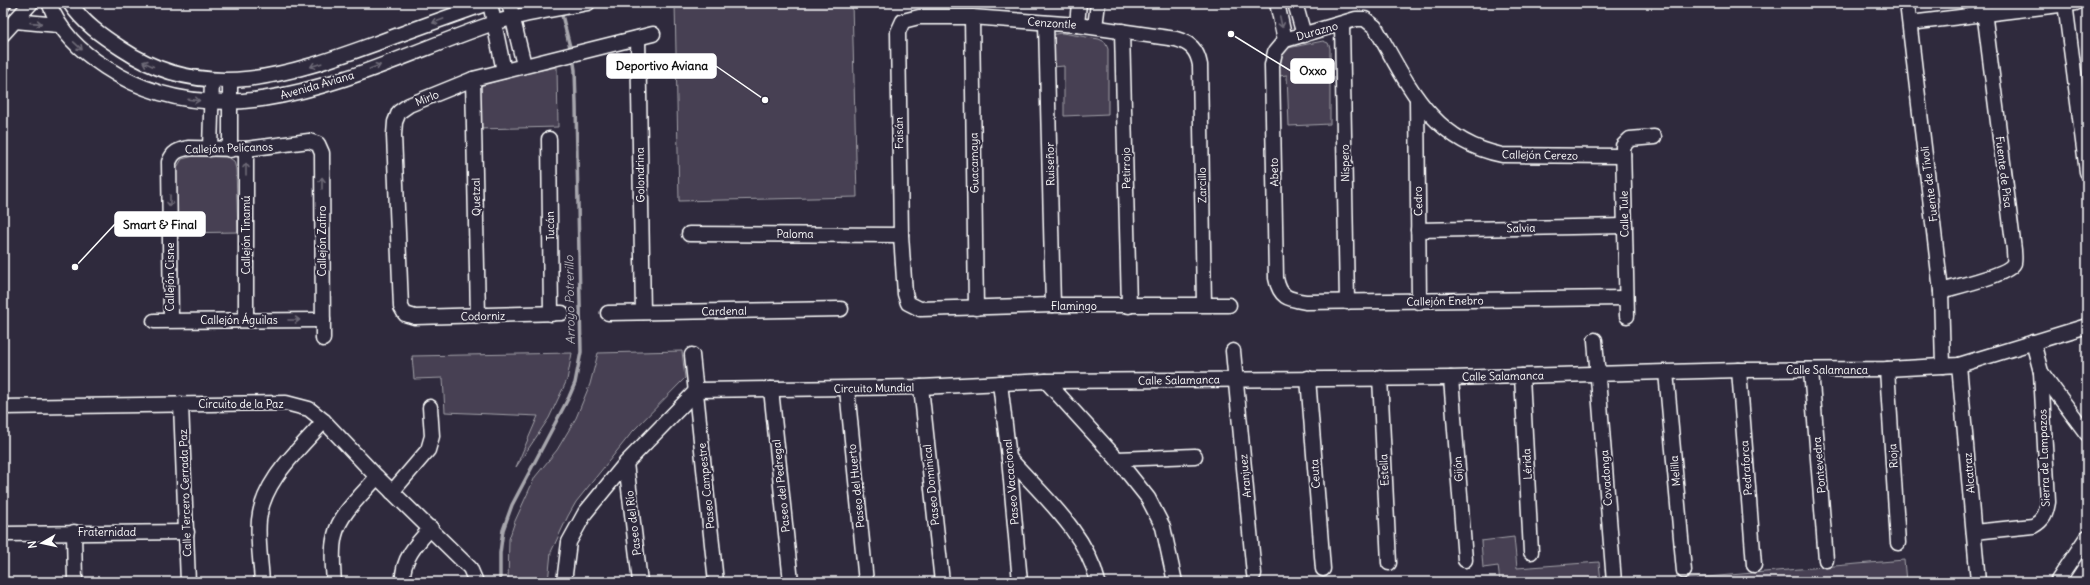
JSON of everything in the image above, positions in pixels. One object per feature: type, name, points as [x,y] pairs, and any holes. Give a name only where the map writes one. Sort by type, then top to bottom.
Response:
[{"type":"street","points":[[3,34],[32,3]]},
{"type":"street","name":"Avenida Aviana","points":[[49,3],[58,25],[70,39],[90,57],[117,75],[170,96],[211,102],[230,102],[290,95],[325,85],[494,23],[544,10],[583,4]]},
{"type":"street","name":"Avenida Aviana","points":[[70,3],[84,21],[104,37],[129,54],[150,65],[173,74],[212,80],[230,81],[284,74],[316,65],[489,3]]},
{"type":"street","points":[[489,3],[504,71]]},
{"type":"street","points":[[510,3],[524,65]]},
{"type":"street","points":[[1077,25],[1079,3]]},
{"type":"street","points":[[1095,26],[1098,3]]},
{"type":"street","points":[[1277,3],[1285,40]]},
{"type":"street","points":[[1295,3],[1304,35]]},
{"type":"street","name":"Fuente de Tívoli","points":[[1907,3],[1941,291],[1943,366]]},
{"type":"street","points":[[1910,23],[1984,8],[2069,3],[2087,172]]},
{"type":"street","name":"Fuente de Pisa","points":[[1941,291],[2001,272],[2010,268],[2014,263],[2014,250],[1984,8]]},
{"type":"street","name":"Cenzontle","points":[[898,32],[903,21],[909,18],[972,17],[1095,26],[1184,41],[1195,50],[1200,65]]},
{"type":"street","name":"Guacamaya","points":[[972,17],[976,308]]},
{"type":"street","name":"Durazno","points":[[1272,65],[1275,52],[1285,40],[1361,19],[1370,21],[1375,27]]},
{"type":"street","points":[[15,21],[58,25]]},
{"type":"street","name":"Ruiseñor","points":[[1046,23],[1053,305]]},
{"type":"street","name":"Níspero","points":[[1342,24],[1348,302]]},
{"type":"street","name":"Callejón Cerezo","points":[[1375,27],[1417,99],[1455,137],[1466,144],[1484,151],[1502,155],[1623,156]]},
{"type":"street","name":"Petirrojo","points":[[1122,31],[1129,306]]},
{"type":"street","name":"Faisán","points":[[898,32],[901,234],[905,294],[908,303],[920,309]]},
{"type":"street","name":"Mirlo","points":[[405,314],[401,307],[394,135],[395,122],[399,112],[409,105],[473,79],[559,56],[653,34]]},
{"type":"street","name":"Golondrina","points":[[638,38],[643,312]]},
{"type":"street","name":"Zarcillo","points":[[1200,65],[1204,305]]},
{"type":"street","name":"Abeto","points":[[1272,65],[1276,278]]},
{"type":"street","name":"Quetzal","points":[[473,79],[478,316]]},
{"type":"street","points":[[210,149],[212,80]]},
{"type":"street","points":[[230,81],[230,150]]},
{"type":"street","name":"Cedro","points":[[1417,99],[1419,302]]},
{"type":"street","name":"Calle Tule","points":[[1627,316],[1623,146],[1628,140],[1654,137]]},
{"type":"street","name":"Tucán","points":[[549,139],[557,314]]},
{"type":"street","name":"Callejón Pelícanos","points":[[169,162],[172,155],[178,150],[246,149],[309,141],[318,144]]},
{"type":"street","name":"Callejón Zafiro","points":[[318,144],[322,153],[323,339]]},
{"type":"street","name":"Callejón Tinamú","points":[[246,149],[246,320]]},
{"type":"street","name":"Callejón Cisne","points":[[169,162],[171,320]]},
{"type":"street","name":"Salvia","points":[[1418,230],[1625,226]]},
{"type":"street","name":"Paloma","points":[[689,234],[901,234]]},
{"type":"street","name":"Callejón Enebro","points":[[1276,278],[1278,289],[1284,296],[1306,302],[1419,302],[1626,298]]},
{"type":"street","name":"Flamingo","points":[[920,309],[1053,305],[1229,305]]},
{"type":"street","name":"Cardenal","points":[[608,313],[841,309]]},
{"type":"street","name":"Codorniz","points":[[405,314],[415,317],[557,314]]},
{"type":"street","name":"Callejón Águilas","points":[[154,321],[323,320]]},
{"type":"street","name":"Calle Salamanca","points":[[1046,381],[1380,377],[1451,378],[1739,370],[1887,369],[1959,365],[2087,326]]},
{"type":"street","name":"Covadonga","points":[[1595,340],[1614,582]]},
{"type":"street","points":[[2033,342],[2041,372],[2087,434]]},
{"type":"street","name":"Aranjuez","points":[[1233,351],[1254,574]]},
{"type":"street","name":"Paseo Campestre","points":[[692,355],[697,390],[716,582]]},
{"type":"street","name":"Alcatraz","points":[[1959,365],[1978,582]]},
{"type":"street","name":"Rioja","points":[[1887,369],[1898,543]]},
{"type":"street","name":"Pedraforca","points":[[1739,370],[1754,565]]},
{"type":"street","name":"Pontevedra","points":[[1811,370],[1826,560]]},
{"type":"street","name":"Melilla","points":[[1666,372],[1684,571]]},
{"type":"street","name":"Sierra de Lampazos","points":[[1974,532],[2033,526],[2040,522],[2046,514],[2048,502],[2041,372]]},
{"type":"street","name":"Lérida","points":[[1522,376],[1531,552]]},
{"type":"street","name":"Estella","points":[[1380,377],[1389,563]]},
{"type":"street","name":"Ceuta","points":[[1308,378],[1323,569]]},
{"type":"street","name":"Gijón","points":[[1451,378],[1465,560]]},
{"type":"street","points":[[1046,381],[1117,459],[1158,514],[1167,540],[1175,582]]},
{"type":"street","name":"Circuito Mundial","points":[[697,390],[921,388],[1046,381]]},
{"type":"street","name":"Paseo Vacacional","points":[[1000,383],[1009,458],[1020,582]]},
{"type":"street","name":"Paseo Dominical","points":[[921,388],[942,582]]},
{"type":"street","name":"Paseo del Pedregal","points":[[771,389],[791,582]]},
{"type":"street","name":"Paseo del Huerto","points":[[847,389],[866,582]]},
{"type":"street","points":[[564,582],[569,542],[585,512],[626,464],[697,390]]},
{"type":"street","name":"Circuito de la Paz","points":[[3,406],[286,403],[309,409],[324,421],[377,477],[431,528],[470,568],[476,582]]},
{"type":"street","name":"Calle Tercero Cerrada Paz","points":[[181,404],[188,582]]},
{"type":"street","points":[[392,492],[428,450],[432,436],[430,407]]},
{"type":"street","points":[[262,582],[259,521],[264,499],[275,477],[324,421]]},
{"type":"street","points":[[1117,459],[1195,456]]},
{"type":"street","points":[[1009,458],[1066,521],[1090,556],[1098,582]]},
{"type":"street","name":"Paseo del Río","points":[[626,464],[640,582]]},
{"type":"street","points":[[334,582],[332,549],[335,534],[342,519],[377,477]]},
{"type":"street","points":[[403,582],[402,576],[406,560],[413,549],[431,528]]},
{"type":"street","points":[[74,532],[75,582]]},
{"type":"street","name":"Fraternidad","points":[[3,534],[74,532],[187,532]]},
{"type":"street","points":[[2057,582],[2087,537]]},
{"type":"shaded area","points":[[675,3],[852,3],[857,197],[679,201]]},
{"type":"shaded area","points":[[1062,33],[1099,39],[1105,42],[1108,49],[1108,114],[1064,116],[1064,66],[1053,67],[1053,36],[1055,34]]},
{"type":"shaded area","points":[[1323,41],[1328,43],[1330,48],[1330,124],[1289,126],[1287,75],[1279,76],[1278,57],[1283,49]]},
{"type":"shaded area","points":[[557,67],[558,127],[478,129],[480,86],[524,73]]},
{"type":"shaded area","points":[[194,156],[228,157],[234,161],[236,169],[238,232],[177,233],[176,169],[182,159]]},
{"type":"shaded area","points":[[682,351],[685,378],[633,431],[576,502],[551,552],[548,582],[508,582],[509,539],[515,521],[535,477],[557,450],[576,418],[590,384],[598,353]]},
{"type":"shaded area","points":[[572,353],[567,380],[549,418],[516,467],[538,416],[445,412],[443,378],[414,379],[412,356]]},
{"type":"shaded area","points":[[1514,537],[1517,568],[1599,562],[1601,582],[1500,582],[1498,566],[1483,568],[1481,541]]},
{"type":"shaded area","points":[[1904,560],[1906,582],[1649,582]]},
{"type":"waterway","name":"Arroyo Potrerillo","points":[[561,11],[571,51]]},
{"type":"waterway","name":"Arroyo Potrerillo","points":[[500,582],[500,553],[503,530],[512,505],[569,397],[575,383],[581,352],[576,104],[573,57]]},
{"type":"place","name":"Oxxo","points":[[1231,34]]},
{"type":"place","name":"Deportivo Aviana","points":[[765,100]]},
{"type":"place","name":"Smart & Final","points":[[75,267]]}]
